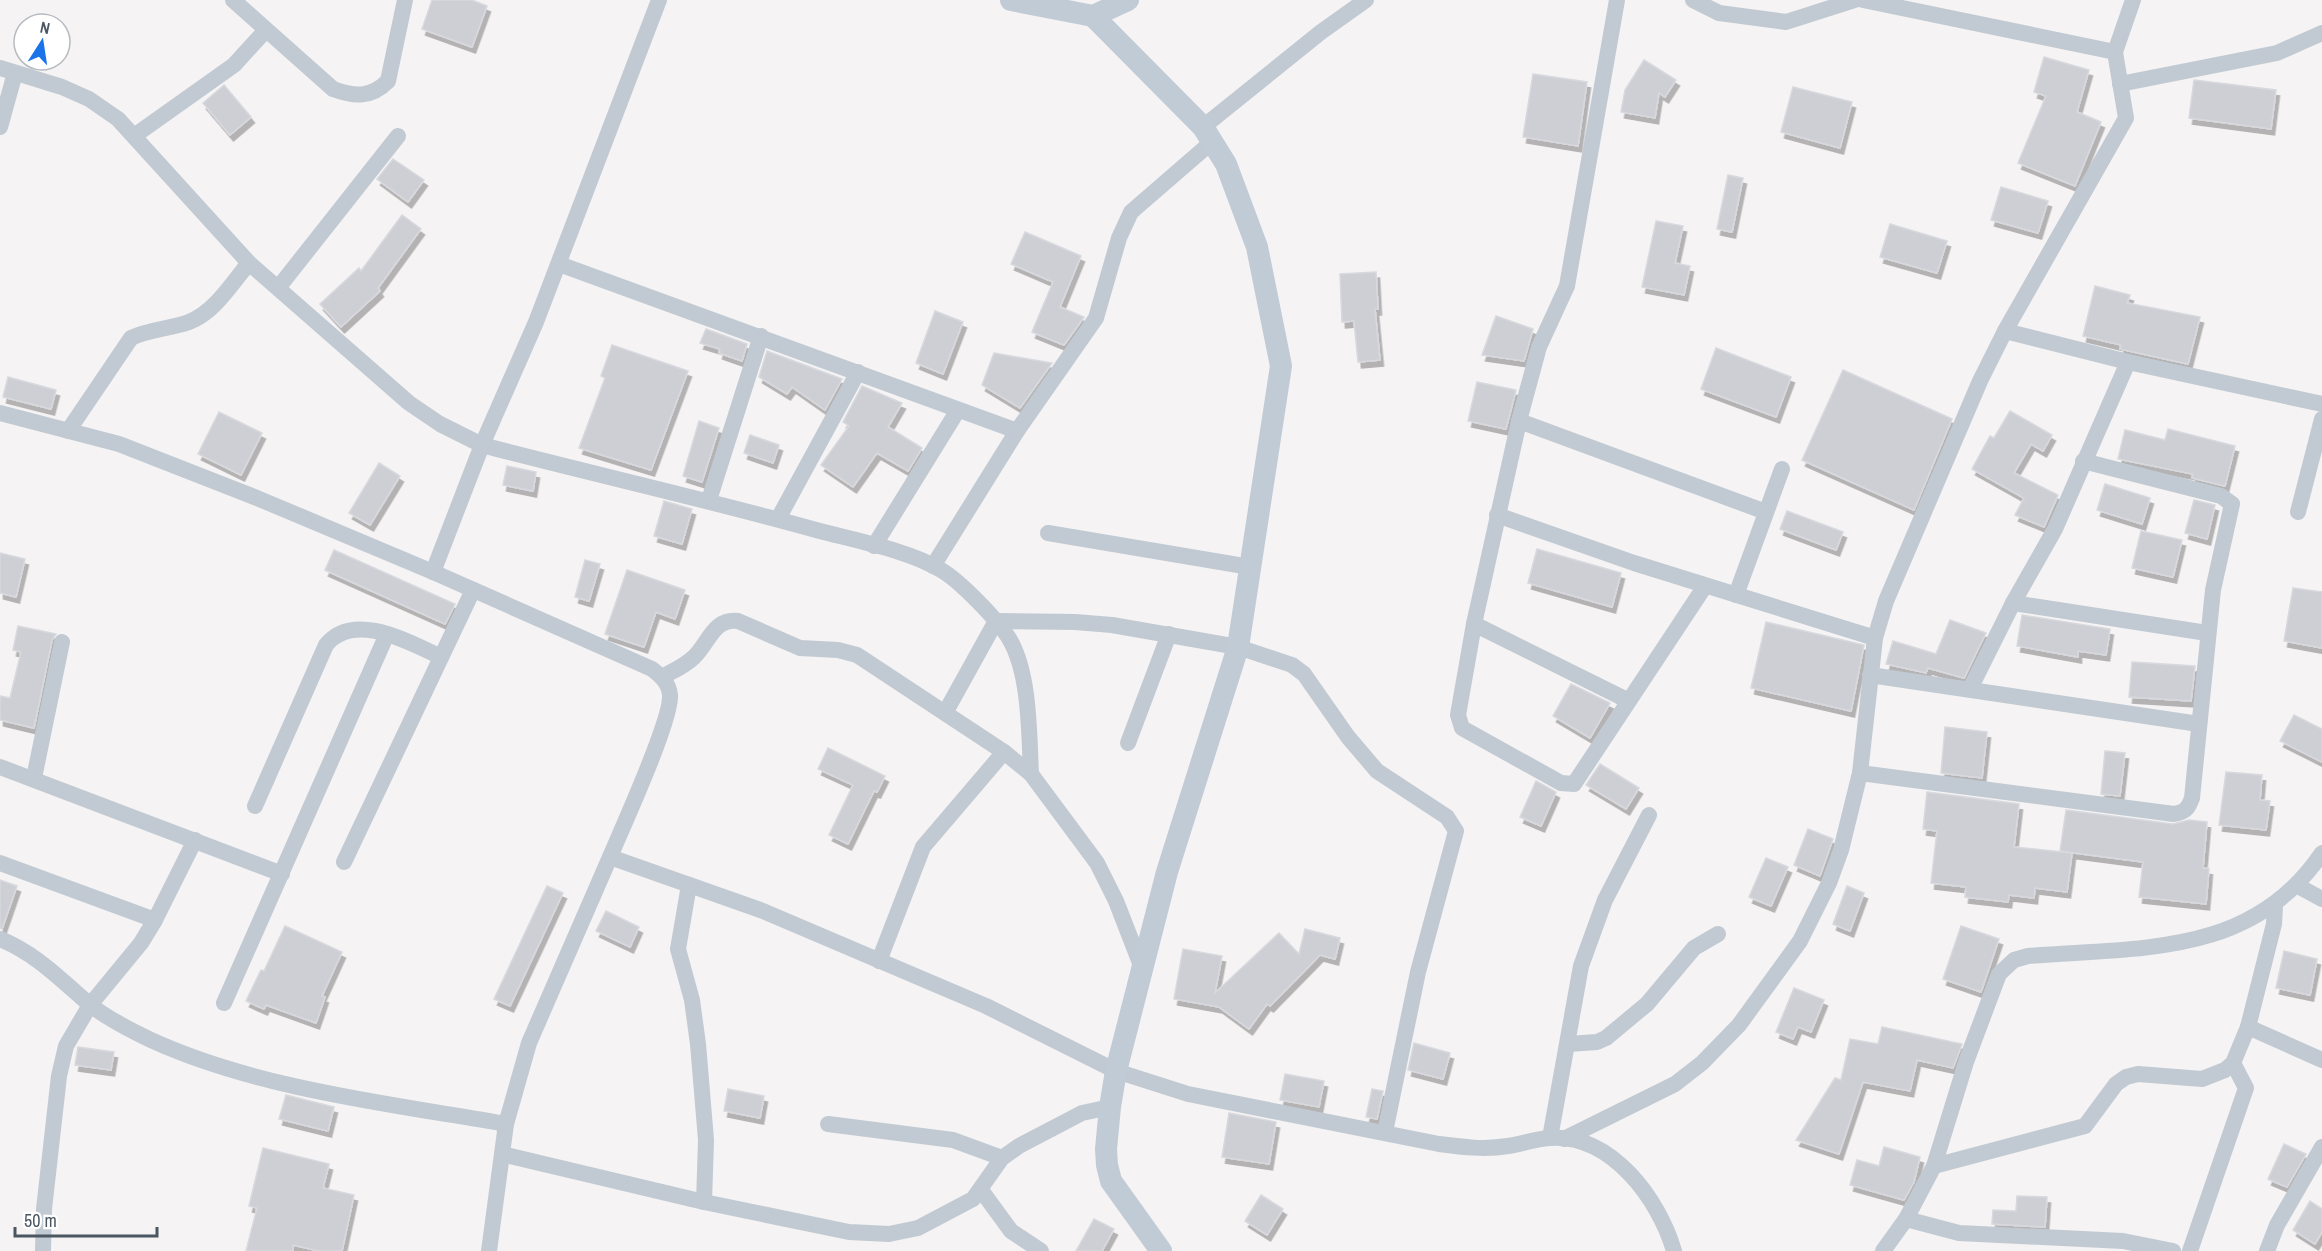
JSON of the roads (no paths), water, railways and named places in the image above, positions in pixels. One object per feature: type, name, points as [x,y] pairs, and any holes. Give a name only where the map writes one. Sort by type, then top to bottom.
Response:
[{"type":"main road","points":[[1011,0],[1093,16],[1208,134],[1226,164],[1257,247],[1281,366],[1238,647],[1167,872],[1116,1071],[1110,1107],[1106,1149],[1111,1181],[1161,1251]]},
{"type":"main road","points":[[1093,16],[1128,0]]},
{"type":"street","points":[[233,0],[333,89],[366,96],[379,90],[388,81],[405,0]]},
{"type":"street","points":[[433,572],[482,444],[559,264],[659,0]]},
{"type":"street","points":[[933,566],[1017,431],[1096,318],[1119,238],[1131,212],[1208,134],[1321,32],[1366,0]]},
{"type":"street","points":[[1617,0],[1567,286],[1539,347],[1519,421],[1474,624],[1458,715],[1462,728],[1561,783],[1570,785],[1578,780],[1627,700],[1705,586]]},
{"type":"street","points":[[1693,0],[1719,13],[1786,22],[1855,0]]},
{"type":"street","points":[[1863,0],[2115,52]]},
{"type":"street","points":[[610,857],[763,911],[986,1006],[1116,1071],[1188,1094],[1215,1100],[1439,1144],[1476,1148],[1506,1147],[1557,1138],[1675,1084],[1702,1063],[1738,1026],[1800,940],[1829,883],[1841,850],[1860,773],[1875,638],[1891,590],[1980,381],[2005,331],[2126,118],[2115,52],[2133,0]]},
{"type":"street","points":[[134,136],[234,65],[266,30]]},
{"type":"street","points":[[2120,84],[2277,53],[2322,33]]},
{"type":"street","points":[[0,127],[8,70],[89,99],[118,119],[249,263],[409,403],[440,424],[482,444],[778,519],[874,546],[943,571],[996,621],[1010,641],[1019,660],[1028,717],[1031,774]]},
{"type":"street","points":[[278,288],[398,136]]},
{"type":"street","points":[[68,431],[131,338],[144,332],[185,323],[207,312],[249,263]]},
{"type":"street","points":[[559,264],[1017,431]]},
{"type":"street","points":[[2005,331],[2128,362],[2322,404]]},
{"type":"street","points":[[709,500],[761,336]]},
{"type":"street","points":[[1970,689],[2013,603],[2055,529],[2128,362]]},
{"type":"street","points":[[778,519],[858,372]]},
{"type":"street","points":[[874,546],[958,410]]},
{"type":"street","points":[[0,413],[129,448],[433,572],[652,669],[662,677],[670,697],[666,715],[610,857],[529,1043],[506,1124],[489,1251]]},
{"type":"street","points":[[2298,512],[2322,419]]},
{"type":"street","points":[[1519,421],[1766,512]]},
{"type":"street","points":[[1860,773],[2174,814],[2184,812],[2192,798],[2207,633],[2213,590],[2232,504],[2221,496],[2083,461]]},
{"type":"street","points":[[1736,595],[1782,469]]},
{"type":"street","points":[[1497,515],[1705,586],[1875,638]]},
{"type":"street","points":[[1048,533],[1250,567]]},
{"type":"street","points":[[344,862],[473,590]]},
{"type":"street","points":[[2013,603],[2207,633]]},
{"type":"street","points":[[662,677],[692,659],[718,625],[729,620],[738,621],[800,648],[838,650],[857,654],[1004,752],[1031,774],[1097,863],[1116,901],[1142,968]]},
{"type":"street","points":[[996,621],[1075,622],[1169,634],[1238,647],[1282,660],[1300,670],[1348,737],[1377,771],[1453,822],[1456,831],[1418,972],[1385,1132]]},
{"type":"street","points":[[945,713],[996,621]]},
{"type":"street","points":[[1474,624],[1627,700]]},
{"type":"street","points":[[255,806],[326,645],[332,637],[354,631],[387,634],[441,657]]},
{"type":"street","points":[[224,1003],[387,634]]},
{"type":"street","points":[[1128,743],[1169,634]]},
{"type":"street","points":[[34,778],[62,642]]},
{"type":"street","points":[[1870,675],[2199,724]]},
{"type":"street","points":[[879,962],[923,847],[1004,752]]},
{"type":"street","points":[[0,767],[282,874]]},
{"type":"street","points":[[1557,1138],[1568,1044],[1581,966],[1598,920],[1649,815]]},
{"type":"street","points":[[43,1251],[44,1209],[59,1076],[66,1046],[90,1005],[141,943],[195,840]]},
{"type":"street","points":[[1883,1251],[1906,1219],[1934,1166],[1966,1062],[1994,986],[2005,966],[2014,960],[2028,956],[2195,941],[2232,928],[2275,906],[2298,886],[2322,853]]},
{"type":"street","points":[[0,863],[155,920]]},
{"type":"street","points":[[689,885],[678,949],[692,1000],[698,1044],[706,1140],[704,1202]]},
{"type":"street","points":[[2298,886],[2322,899]]},
{"type":"street","points":[[1934,1166],[2085,1126],[2116,1084],[2126,1077],[2138,1074],[2202,1079],[2225,1071],[2233,1063],[2248,1028],[2274,924],[2275,906]]},
{"type":"street","points":[[1568,1044],[1597,1042],[1606,1038],[1647,1005],[1694,948],[1718,934]]},
{"type":"street","points":[[0,939],[36,959],[90,1005],[150,1040],[224,1067],[330,1093],[506,1124]]},
{"type":"street","points":[[2248,1028],[2322,1060]]},
{"type":"street","points":[[2190,1251],[2246,1088],[2233,1063]]},
{"type":"street","points":[[502,1154],[704,1202],[849,1232],[889,1234],[918,1228],[973,1199],[1002,1158],[1082,1113],[1110,1107]]},
{"type":"street","points":[[828,1124],[953,1140],[1002,1158]]},
{"type":"street","points":[[1557,1138],[1590,1146],[1628,1172],[1658,1209],[1674,1251]]},
{"type":"street","points":[[2267,1251],[2277,1225],[2322,1147]]},
{"type":"street","points":[[981,1190],[1011,1230],[1041,1251]]},
{"type":"street","points":[[1906,1219],[1959,1233],[2066,1244],[2123,1241],[2173,1251]]}]
